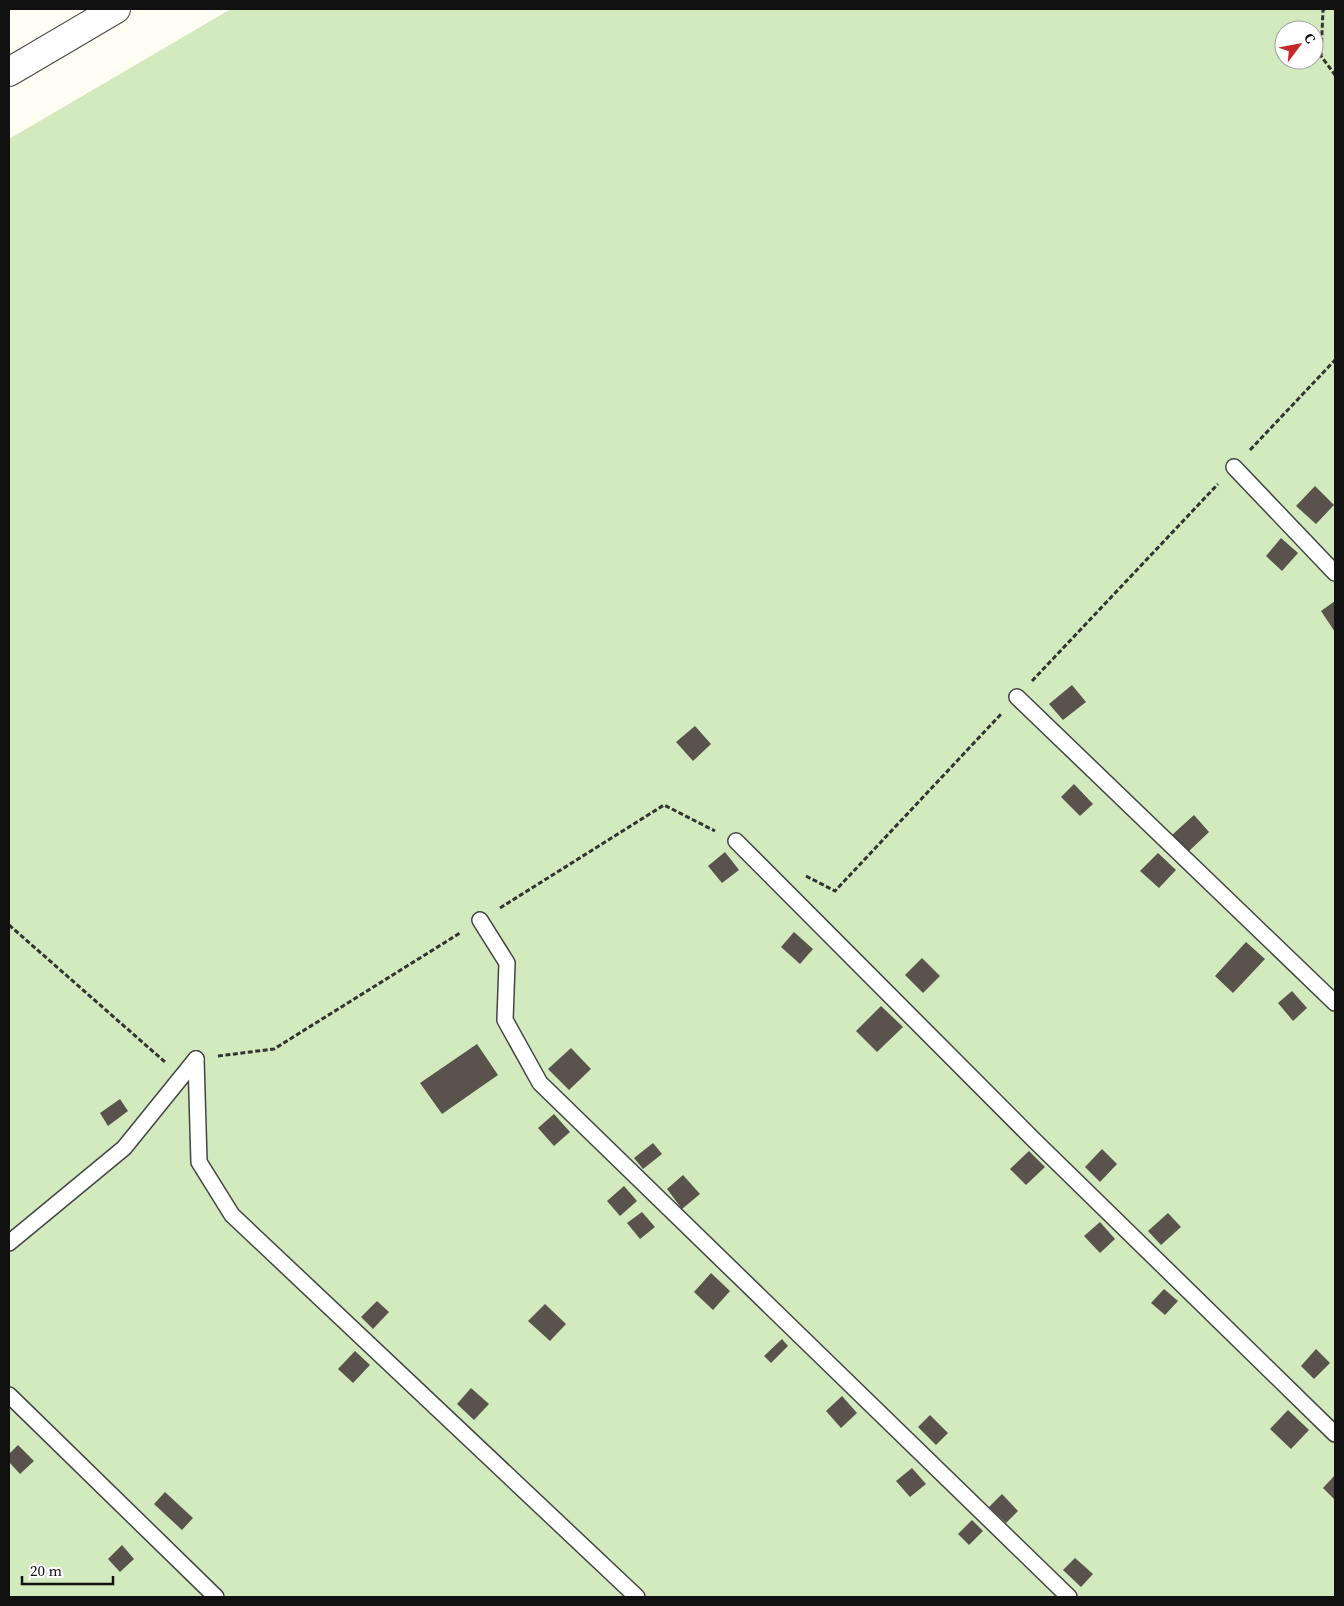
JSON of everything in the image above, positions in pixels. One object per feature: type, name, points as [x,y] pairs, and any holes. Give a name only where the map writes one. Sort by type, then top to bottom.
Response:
[{"type":"street","points":[[9,72],[116,9]]},
{"type":"lane","points":[[1234,467],[1335,573]]},
{"type":"lane","points":[[1017,697],[1335,1003]]},
{"type":"lane","points":[[736,841],[1034,1140],[1335,1434]]},
{"type":"lane","points":[[480,920],[507,963],[505,1020],[540,1082],[1069,1597]]},
{"type":"lane","points":[[9,1243],[124,1148],[196,1059]]},
{"type":"lane","points":[[196,1059],[199,1162],[232,1215],[637,1597]]},
{"type":"lane","points":[[9,1395],[216,1597]]},
{"type":"path","points":[[1325,9],[1323,10],[1320,56],[1335,75]]},
{"type":"path","points":[[802,874],[835,890],[1335,360]]},
{"type":"path","points":[[9,925],[166,1063],[274,1049],[664,805],[736,841]]},
{"type":"green space","points":[[231,9],[1335,9],[1335,1597],[9,1597],[9,139]]},
{"type":"building","points":[[1315,486],[1334,505],[1316,524],[1296,506]]},
{"type":"building","points":[[1281,538],[1298,553],[1282,571],[1266,556]]},
{"type":"building","points":[[1335,601],[1335,632],[1321,611]]},
{"type":"building","points":[[1072,685],[1086,702],[1063,720],[1049,704]]},
{"type":"building","points":[[695,726],[711,744],[693,761],[676,742]]},
{"type":"building","points":[[1074,784],[1093,804],[1080,816],[1061,797]]},
{"type":"building","points":[[1194,815],[1209,832],[1188,852],[1172,835]]},
{"type":"building","points":[[725,852],[739,870],[722,883],[708,866]]},
{"type":"building","points":[[1158,853],[1176,870],[1159,888],[1140,871]]},
{"type":"building","points":[[794,932],[813,949],[800,964],[781,947]]},
{"type":"building","points":[[1246,942],[1265,959],[1233,993],[1215,976]]},
{"type":"building","points":[[922,958],[940,976],[923,993],[905,975]]},
{"type":"building","points":[[1292,991],[1307,1008],[1293,1021],[1278,1003]]},
{"type":"building","points":[[881,1006],[903,1027],[877,1052],[856,1031]]},
{"type":"building","points":[[477,1044],[498,1075],[442,1114],[420,1083]]},
{"type":"building","points":[[571,1048],[591,1069],[569,1090],[548,1069]]},
{"type":"building","points":[[120,1099],[128,1111],[108,1126],[100,1113]]},
{"type":"building","points":[[554,1114],[570,1132],[554,1146],[538,1128]]},
{"type":"building","points":[[653,1143],[662,1154],[643,1169],[634,1158]]},
{"type":"building","points":[[1102,1149],[1117,1164],[1100,1182],[1085,1167]]},
{"type":"building","points":[[1029,1151],[1045,1167],[1026,1185],[1010,1169]]},
{"type":"building","points":[[683,1175],[700,1194],[682,1209],[667,1189]]},
{"type":"building","points":[[624,1186],[637,1201],[620,1216],[607,1201]]},
{"type":"building","points":[[642,1212],[655,1227],[640,1239],[627,1223]]},
{"type":"building","points":[[1168,1213],[1181,1227],[1161,1245],[1148,1231]]},
{"type":"building","points":[[1100,1222],[1115,1239],[1100,1253],[1084,1236]]},
{"type":"building","points":[[711,1273],[730,1291],[713,1310],[694,1292]]},
{"type":"building","points":[[1164,1289],[1178,1301],[1165,1315],[1151,1303]]},
{"type":"building","points":[[377,1301],[389,1312],[373,1329],[361,1317]]},
{"type":"building","points":[[545,1304],[566,1324],[550,1341],[528,1321]]},
{"type":"building","points":[[782,1339],[788,1346],[771,1363],[764,1356]]},
{"type":"building","points":[[1316,1349],[1330,1363],[1314,1379],[1301,1366]]},
{"type":"building","points":[[355,1351],[370,1365],[353,1383],[338,1369]]},
{"type":"building","points":[[471,1388],[489,1404],[474,1420],[457,1404]]},
{"type":"building","points":[[842,1396],[857,1413],[841,1428],[826,1411]]},
{"type":"building","points":[[1288,1410],[1309,1430],[1291,1449],[1270,1429]]},
{"type":"building","points":[[930,1415],[948,1433],[936,1445],[918,1427]]},
{"type":"building","points":[[18,1445],[34,1461],[20,1474],[9,1462],[9,1454]]},
{"type":"building","points":[[912,1468],[926,1484],[910,1497],[896,1481]]},
{"type":"building","points":[[1335,1475],[1335,1500],[1323,1488]]},
{"type":"building","points":[[165,1492],[193,1518],[182,1530],[154,1504]]},
{"type":"building","points":[[1002,1494],[1018,1511],[1006,1523],[989,1507]]},
{"type":"building","points":[[972,1520],[983,1531],[969,1545],[958,1534]]},
{"type":"building","points":[[122,1545],[134,1559],[120,1572],[108,1559]]},
{"type":"building","points":[[1075,1558],[1093,1574],[1081,1587],[1063,1570]]}]
